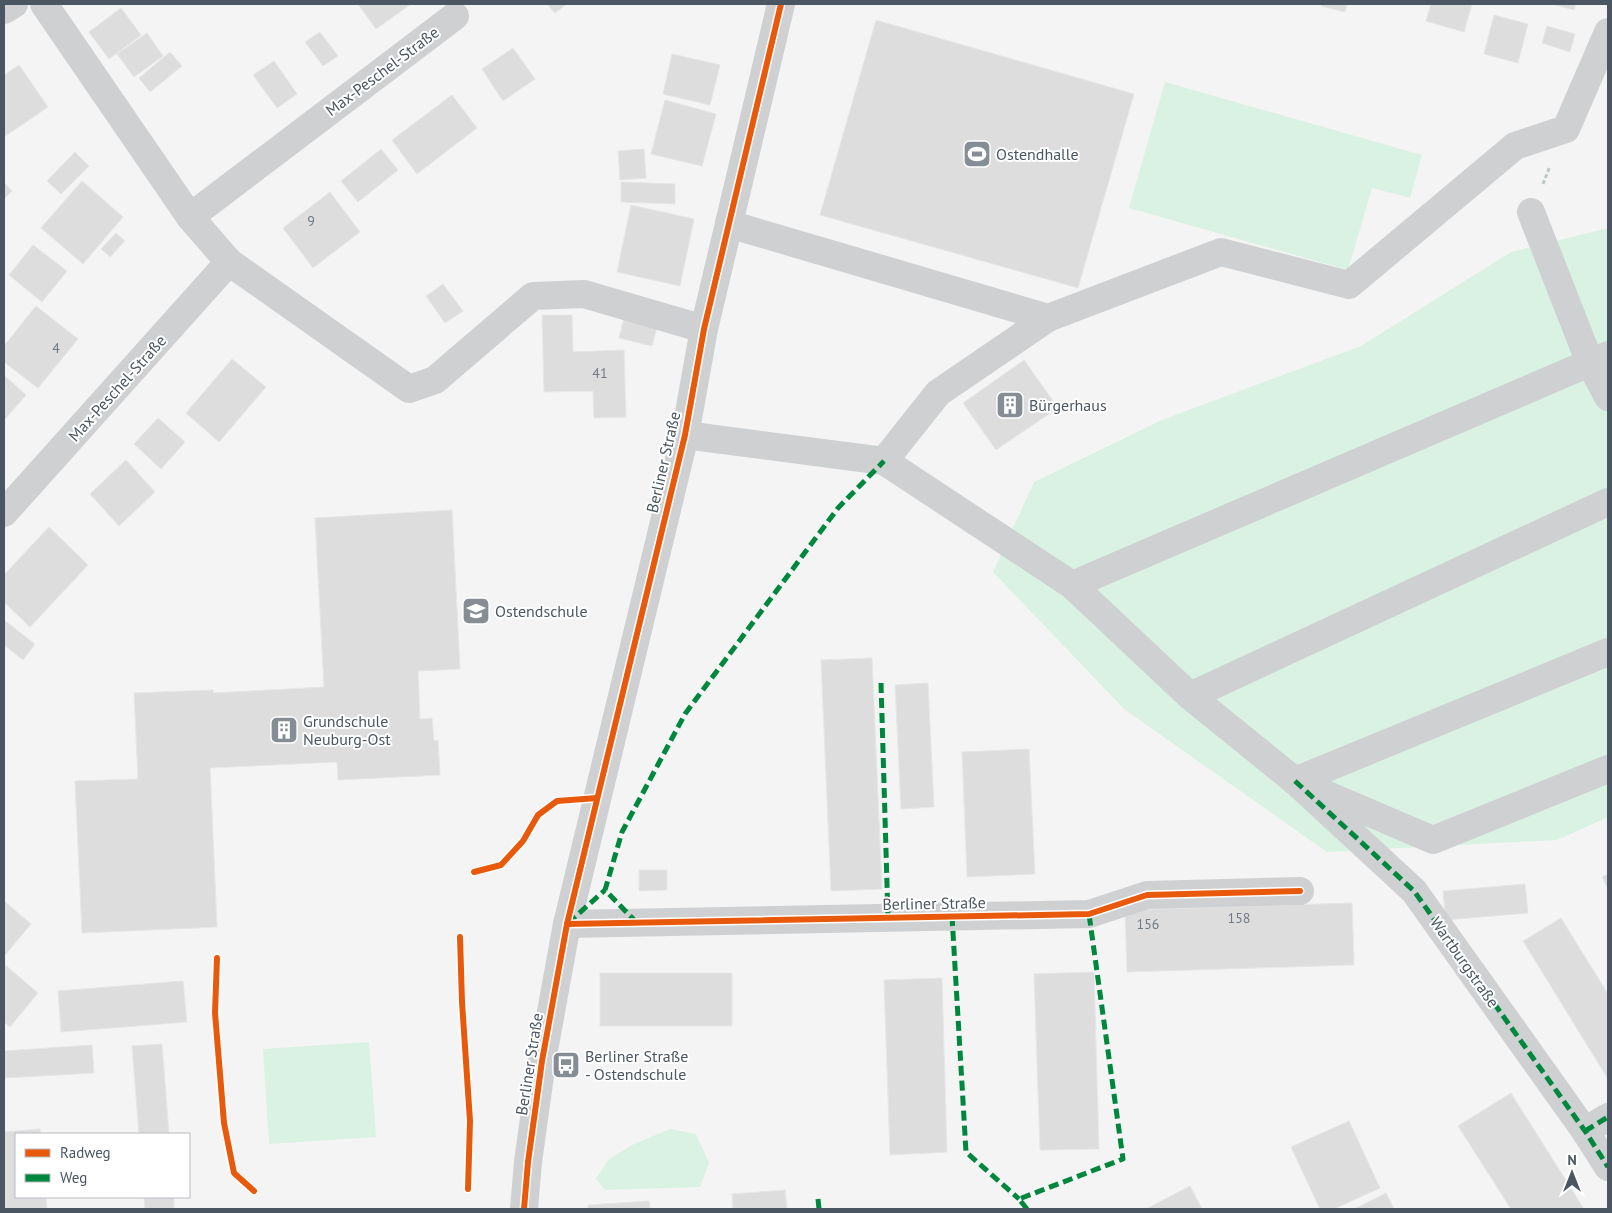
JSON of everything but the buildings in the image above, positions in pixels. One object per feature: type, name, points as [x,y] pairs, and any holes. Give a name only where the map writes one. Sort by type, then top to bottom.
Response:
[{"type":"street","points":[[4,10],[14,4]]},
{"type":"street","points":[[44,4],[190,217],[230,262],[409,389],[435,380],[533,296],[584,294],[704,329]]},
{"type":"street","name":"Berliner Straße","points":[[524,1209],[528,1162],[542,1061],[567,924],[685,435],[704,329],[781,4]]},
{"type":"street","name":"Max-Peschel-Straße","points":[[190,217],[455,16]]},
{"type":"street","points":[[884,462],[938,393],[1048,318],[1221,252],[1349,285],[1515,146],[1566,129],[1608,32]]},
{"type":"street","points":[[1531,212],[1599,359],[1608,397]]},
{"type":"street","points":[[729,224],[1048,318]]},
{"type":"street","name":"Max-Peschel-Straße","points":[[4,513],[230,262]]},
{"type":"street","points":[[1072,585],[1599,359]]},
{"type":"street","points":[[685,435],[884,462],[1072,585],[1190,696],[1295,781],[1432,840],[1608,769]]},
{"type":"street","points":[[1190,696],[1608,502]]},
{"type":"street","points":[[1295,781],[1608,652]]},
{"type":"street","name":"Wartburgstraße","points":[[1295,781],[1414,891],[1585,1131],[1608,1167]]},
{"type":"street","name":"Berliner Straße","points":[[567,924],[1090,914],[1147,895],[1300,891]]},
{"type":"street","points":[[1585,1131],[1608,1117]]},
{"type":"path","points":[[1531,212],[1566,129]]},
{"type":"path","points":[[474,872],[501,865],[523,841],[538,815],[557,801],[597,798]]},
{"type":"path","points":[[460,937],[462,1002],[470,1121],[468,1189]]},
{"type":"path","points":[[217,958],[215,1013],[224,1123],[234,1173],[254,1191]]},
{"type":"green space","points":[[1165,82],[1422,155],[1410,198],[1372,188],[1348,270],[1129,208]]},
{"type":"green space","points":[[1608,228],[1608,817],[1557,840],[1327,852],[1124,709],[993,572],[1034,482],[1162,420],[1361,346],[1511,252]]},
{"type":"green space","points":[[369,1042],[376,1137],[269,1144],[263,1049]]},
{"type":"green space","points":[[670,1129],[696,1134],[709,1163],[700,1187],[605,1190],[596,1179],[608,1160],[632,1145]]},
{"type":"marked path","points":[[637,923],[605,890],[622,832],[685,714],[838,508],[884,461]]},
{"type":"marked path","points":[[881,683],[888,918]]},
{"type":"marked path","points":[[1295,781],[1414,891],[1585,1131],[1608,1167]]},
{"type":"marked path","points":[[568,923],[605,890]]},
{"type":"marked path","points":[[1027,1209],[1019,1199],[1123,1159],[1089,914]]},
{"type":"marked path","points":[[952,916],[966,1152],[1019,1199]]},
{"type":"marked path","points":[[1585,1131],[1608,1117]]},
{"type":"marked path","points":[[818,1199],[819,1209]]},
{"type":"cycle path","points":[[524,1209],[528,1162],[542,1061],[567,924],[685,435],[704,329],[781,4]]},
{"type":"cycle path","points":[[474,872],[501,865],[523,841],[538,815],[557,801],[597,798]]},
{"type":"cycle path","points":[[567,924],[1089,914],[1147,895],[1300,891]]},
{"type":"cycle path","points":[[460,937],[462,1002],[470,1121],[468,1189]]},
{"type":"cycle path","points":[[217,958],[215,1013],[224,1123],[234,1173],[254,1191]]},
{"type":"place","name":"Ostendhalle","points":[[977,154]]},
{"type":"place","name":"Bürgerhaus","points":[[1010,405]]},
{"type":"place","name":"Ostendschule","points":[[476,611]]},
{"type":"place","name":"Grundschule Neuburg-Ost","points":[[284,730]]},
{"type":"place","name":"Berliner Straße - Ostendschule","points":[[566,1065]]}]
